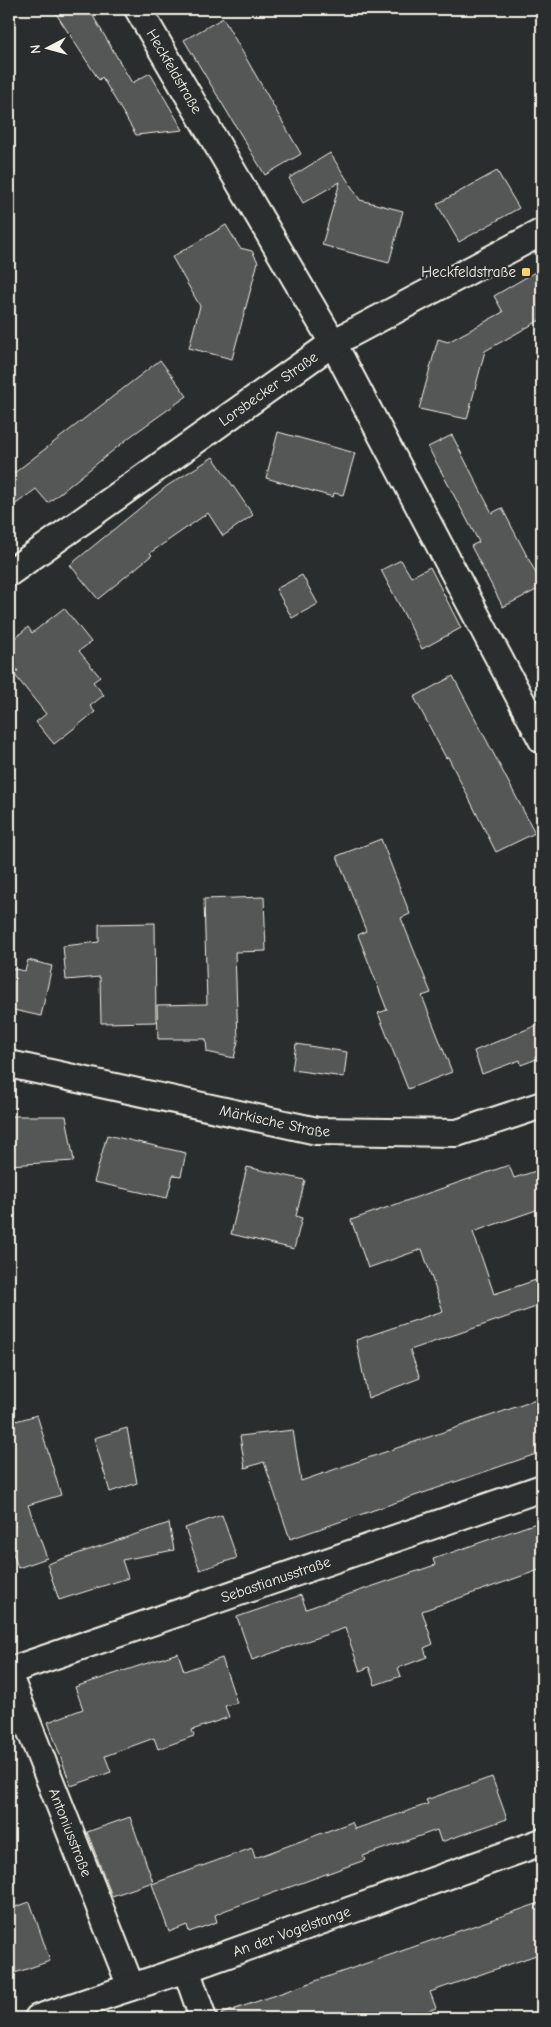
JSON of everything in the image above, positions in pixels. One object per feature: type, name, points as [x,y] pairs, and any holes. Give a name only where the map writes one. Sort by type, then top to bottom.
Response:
[{"type":"street","name":"Heckfeldstraße","points":[[138,9],[333,343],[542,740]]},
{"type":"street","name":"Lorsbecker Straße","points":[[9,573],[333,343],[542,232]]},
{"type":"street","name":"Märkische Straße","points":[[9,1064],[317,1132],[458,1133],[542,1104]]},
{"type":"street","name":"Sebastianusstraße","points":[[9,1671],[542,1488]]},
{"type":"street","name":"Antoniusstraße","points":[[9,1676],[132,1987]]},
{"type":"street","name":"An der Vogelstange","points":[[38,2018],[132,1987],[542,1842]]},
{"type":"street","points":[[186,1968],[203,2018]]},
{"type":"building","points":[[53,9],[89,9],[132,83],[150,73],[183,130],[136,135],[102,77],[99,80]]},
{"type":"building","points":[[223,18],[301,154],[265,175],[184,40]]},
{"type":"building","points":[[330,153],[360,200],[403,211],[389,263],[322,245],[340,182],[303,203],[289,178]]},
{"type":"building","points":[[497,171],[519,208],[459,242],[437,204]]},
{"type":"building","points":[[226,225],[240,248],[252,251],[258,262],[232,359],[189,348],[200,306],[172,257]]},
{"type":"building","points":[[542,268],[542,319],[485,351],[467,419],[419,409],[438,339],[448,342],[503,312],[494,296]]},
{"type":"building","points":[[160,360],[187,396],[131,436],[48,503],[36,489],[9,509],[9,477]]},
{"type":"building","points":[[278,432],[355,453],[343,495],[334,493],[333,497],[266,478]]},
{"type":"building","points":[[452,435],[492,513],[502,508],[542,585],[542,587],[503,607],[471,546],[479,542],[428,447]]},
{"type":"building","points":[[213,457],[253,515],[223,536],[208,513],[150,553],[152,555],[98,599],[70,565],[167,486]]},
{"type":"building","points":[[401,560],[411,577],[430,567],[461,628],[422,649],[381,570]]},
{"type":"building","points":[[302,575],[318,604],[292,618],[276,589]]},
{"type":"building","points":[[64,608],[91,642],[79,651],[100,677],[93,682],[104,695],[90,706],[95,712],[54,744],[36,722],[46,714],[14,674],[18,671],[9,660],[9,643],[28,627],[32,633]]},
{"type":"building","points":[[453,676],[535,833],[496,852],[448,757],[446,758],[414,697]]},
{"type":"building","points":[[381,839],[410,914],[401,918],[431,993],[422,996],[452,1072],[408,1089],[378,1013],[387,1010],[358,935],[366,931],[337,856]]},
{"type":"building","points":[[264,897],[266,951],[235,952],[238,1041],[234,1058],[207,1052],[206,1039],[158,1039],[157,1005],[207,1004],[204,899]]},
{"type":"building","points":[[155,923],[156,1022],[101,1023],[100,977],[66,980],[63,946],[99,942],[99,924]]},
{"type":"building","points":[[28,960],[52,966],[41,1016],[9,1009],[9,968],[25,971]]},
{"type":"building","points":[[542,1023],[542,1057],[521,1065],[520,1060],[482,1074],[474,1051]]},
{"type":"building","points":[[296,1044],[347,1052],[344,1077],[292,1070]]},
{"type":"building","points":[[9,1116],[66,1116],[74,1161],[9,1165]]},
{"type":"building","points":[[107,1135],[186,1153],[181,1176],[173,1175],[167,1198],[94,1182]]},
{"type":"building","points":[[509,1165],[514,1178],[542,1169],[542,1208],[473,1232],[494,1294],[542,1278],[542,1305],[410,1350],[420,1378],[368,1398],[356,1340],[443,1311],[422,1249],[368,1268],[351,1220]]},
{"type":"building","points":[[247,1167],[305,1180],[296,1216],[302,1218],[294,1249],[231,1234]]},
{"type":"building","points":[[542,1398],[542,1452],[290,1539],[264,1462],[245,1468],[240,1436],[293,1430],[301,1481]]},
{"type":"building","points":[[37,1415],[61,1495],[28,1505],[47,1558],[18,1568],[9,1541],[9,1423]]},
{"type":"building","points":[[127,1428],[137,1483],[110,1492],[94,1438]]},
{"type":"building","points":[[222,1515],[237,1558],[200,1570],[185,1528]]},
{"type":"building","points":[[542,1521],[542,1569],[422,1611],[433,1644],[424,1648],[427,1657],[398,1668],[401,1676],[375,1685],[369,1667],[360,1671],[345,1628],[252,1660],[237,1617],[301,1595],[306,1609],[435,1565],[433,1559]]},
{"type":"building","points":[[169,1523],[174,1550],[122,1560],[128,1578],[59,1600],[47,1564]]},
{"type":"building","points":[[178,1653],[184,1671],[222,1658],[237,1703],[225,1706],[229,1717],[192,1730],[194,1736],[158,1749],[154,1738],[105,1756],[111,1772],[71,1786],[48,1722],[83,1709],[75,1687]]},
{"type":"building","points":[[492,1777],[507,1819],[441,1842],[437,1830],[363,1856],[365,1860],[226,1910],[215,1915],[217,1922],[189,1932],[187,1925],[169,1932],[152,1884],[252,1848],[255,1858],[352,1822],[355,1829],[428,1804],[426,1800]]},
{"type":"building","points":[[130,1817],[153,1882],[112,1896],[87,1832]]},
{"type":"building","points":[[30,1902],[50,1961],[9,1975],[9,1909]]},
{"type":"building","points":[[542,1902],[542,1953],[430,1992],[436,2008],[412,2017],[411,2011],[393,2018],[222,2018],[221,2014]]},
{"type":"place","name":"Heckfeldstraße","points":[[526,272]]}]
